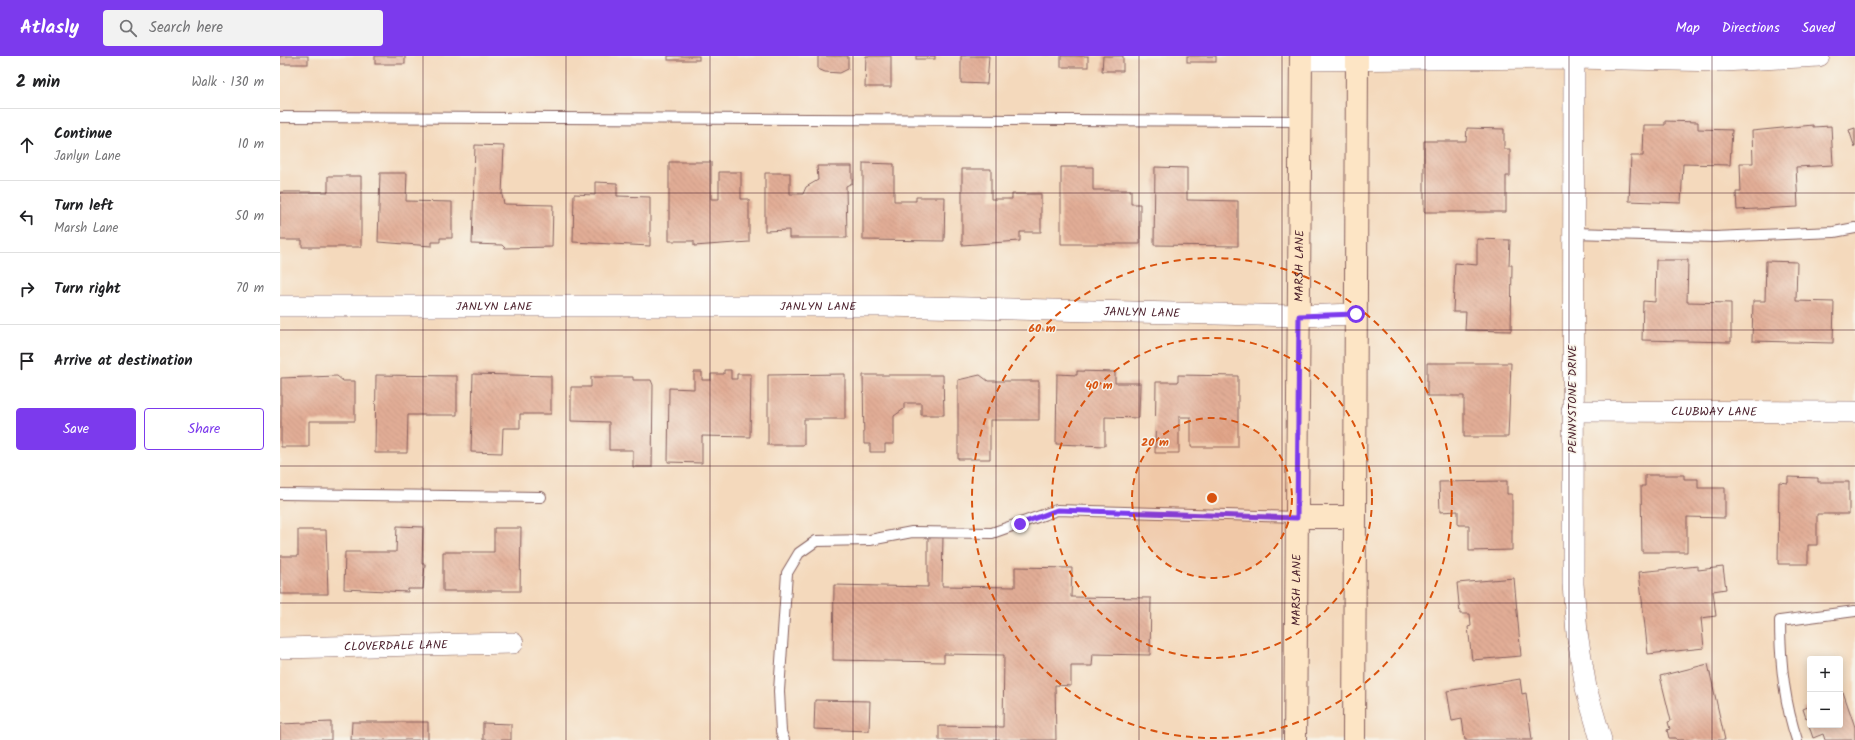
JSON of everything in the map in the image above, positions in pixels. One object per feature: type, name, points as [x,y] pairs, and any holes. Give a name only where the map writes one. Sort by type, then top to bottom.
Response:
[{"type":"main road","name":"MARSH LANE","points":[[1296,740],[1301,58]]},
{"type":"main road","points":[[1354,740],[1357,58]]},
{"type":"main road","points":[[1297,518],[1355,518]]},
{"type":"street","points":[[1301,58],[1574,57],[1723,61],[1819,56]]},
{"type":"street","name":"PENNYSTONE DRIVE","points":[[1574,57],[1572,411],[1573,584],[1577,633],[1586,688],[1601,740]]},
{"type":"street","name":"JANLYN LANE","points":[[280,306],[885,306],[1299,316],[1356,314]]},
{"type":"street","name":"CLUBWAY LANE","points":[[1572,411],[1855,412]]},
{"type":"street","name":"CLOVERDALE LANE","points":[[280,648],[513,643]]},
{"type":"lane","points":[[280,117],[1300,121]]},
{"type":"lane","points":[[1573,233],[1715,237],[1834,232],[1855,228]]},
{"type":"lane","points":[[280,494],[541,497]]},
{"type":"lane","points":[[784,740],[781,732],[779,691],[787,573],[799,553],[816,541],[870,540],[912,532],[992,533],[1057,510],[1297,518]]},
{"type":"lane","points":[[1797,740],[1791,722],[1780,654],[1780,621],[1855,611]]},
{"type":"building","points":[[280,56],[308,56],[308,64],[280,64]]},
{"type":"building","points":[[375,56],[405,56],[405,64],[375,64]]},
{"type":"building","points":[[668,56],[699,56],[699,60],[668,60]]},
{"type":"building","points":[[818,56],[848,56],[848,69],[840,73],[825,72],[818,69]]},
{"type":"building","points":[[866,56],[891,56],[891,87],[865,87]]},
{"type":"building","points":[[916,56],[935,56],[935,59],[916,59]]},
{"type":"building","points":[[961,56],[989,56],[987,84],[961,83]]},
{"type":"building","points":[[1061,56],[1088,56],[1088,67],[1061,67]]},
{"type":"building","points":[[1103,56],[1123,56],[1123,71],[1102,71]]},
{"type":"building","points":[[1187,56],[1216,56],[1216,62],[1187,62]]},
{"type":"building","points":[[1665,121],[1698,122],[1698,129],[1732,130],[1730,165],[1683,164],[1681,203],[1629,201],[1631,156],[1643,156],[1644,125],[1665,125]]},
{"type":"building","points":[[1813,125],[1813,127],[1831,126],[1833,165],[1796,167],[1798,207],[1737,210],[1736,192],[1741,192],[1740,163],[1753,163],[1752,131]]},
{"type":"building","points":[[1467,128],[1504,129],[1504,149],[1510,149],[1510,176],[1506,176],[1506,212],[1424,212],[1424,141],[1466,141]]},
{"type":"building","points":[[1855,128],[1855,148],[1849,130]]},
{"type":"building","points":[[475,145],[504,146],[502,195],[504,204],[553,205],[552,247],[505,248],[502,245],[472,244]]},
{"type":"building","points":[[669,162],[711,162],[711,199],[719,199],[719,172],[741,172],[741,199],[749,199],[749,242],[694,246],[694,241],[669,241]]},
{"type":"building","points":[[863,163],[894,164],[894,201],[916,201],[916,197],[945,197],[944,241],[863,240]]},
{"type":"building","points":[[817,166],[852,166],[852,183],[846,186],[847,238],[789,238],[789,230],[765,231],[765,173],[790,173],[790,194],[803,194],[806,187],[818,180]]},
{"type":"building","points":[[1061,167],[1093,167],[1093,190],[1131,190],[1131,204],[1140,204],[1140,244],[1061,244]]},
{"type":"building","points":[[1155,167],[1187,168],[1187,200],[1238,201],[1238,246],[1154,245]]},
{"type":"building","points":[[962,169],[991,169],[991,199],[1012,199],[1012,194],[1041,194],[1041,232],[1020,232],[1020,241],[962,245]]},
{"type":"building","points":[[380,173],[407,173],[406,201],[452,202],[452,238],[440,238],[440,242],[432,242],[432,246],[378,242]]},
{"type":"building","points":[[328,176],[361,176],[361,247],[302,247],[302,240],[280,240],[280,192],[328,192]]},
{"type":"building","points":[[595,182],[617,183],[617,196],[650,197],[650,246],[573,242],[574,194],[595,195]]},
{"type":"building","points":[[1477,239],[1510,240],[1509,265],[1512,265],[1511,331],[1465,330],[1466,312],[1453,312],[1455,263],[1477,265]]},
{"type":"building","points":[[1656,260],[1688,260],[1687,302],[1731,303],[1731,342],[1642,340],[1643,301],[1655,302]]},
{"type":"building","points":[[1766,261],[1797,262],[1796,301],[1834,302],[1833,343],[1752,341],[1753,301],[1765,301]]},
{"type":"building","points":[[1427,363],[1511,363],[1508,437],[1464,437],[1464,396],[1427,396]]},
{"type":"building","points":[[724,370],[731,370],[731,379],[737,379],[737,374],[751,374],[750,437],[702,436],[702,463],[668,462],[669,388],[694,389],[694,372],[702,372],[702,380],[711,380],[711,374],[724,374]]},
{"type":"building","points":[[1077,371],[1115,372],[1115,383],[1140,383],[1139,418],[1105,417],[1105,446],[1056,444],[1057,374],[1077,375]]},
{"type":"building","points":[[473,374],[551,376],[551,414],[520,414],[520,428],[503,428],[502,453],[471,452]]},
{"type":"building","points":[[845,374],[845,419],[804,419],[804,445],[768,445],[768,375]]},
{"type":"building","points":[[376,375],[457,376],[457,415],[408,415],[407,453],[375,453]]},
{"type":"building","points":[[863,375],[943,375],[944,415],[921,415],[921,403],[904,403],[904,409],[894,416],[894,444],[885,444],[885,452],[870,452],[870,444],[864,444]]},
{"type":"building","points":[[980,375],[988,381],[1039,381],[1039,420],[990,420],[990,459],[958,459],[958,380]]},
{"type":"building","points":[[1178,375],[1238,376],[1238,447],[1191,447],[1191,417],[1179,417],[1179,453],[1155,453],[1156,382],[1178,382]]},
{"type":"building","points":[[337,376],[343,381],[355,381],[355,421],[309,421],[309,447],[281,447],[281,378]]},
{"type":"building","points":[[591,377],[633,377],[633,380],[651,380],[653,385],[652,467],[633,467],[633,450],[609,450],[609,422],[571,421],[571,387],[591,387]]},
{"type":"building","points":[[1645,475],[1684,475],[1684,479],[1698,479],[1698,488],[1725,488],[1725,518],[1687,517],[1687,552],[1642,552],[1641,486],[1645,486]]},
{"type":"building","points":[[1788,477],[1818,478],[1818,482],[1849,482],[1849,514],[1817,514],[1817,545],[1808,545],[1808,564],[1778,564],[1779,482],[1788,483]]},
{"type":"building","points":[[1507,481],[1507,494],[1512,494],[1512,550],[1469,551],[1469,525],[1458,525],[1458,511],[1440,512],[1439,482]]},
{"type":"building","points":[[397,526],[423,527],[422,564],[425,564],[423,589],[408,589],[408,592],[344,589],[345,552],[396,552]]},
{"type":"building","points":[[494,528],[521,528],[520,591],[443,591],[443,552],[494,552]]},
{"type":"building","points":[[298,530],[326,530],[328,594],[280,594],[280,556],[298,556]]},
{"type":"building","points":[[928,536],[943,536],[942,586],[1015,587],[1015,567],[1072,568],[1071,597],[1151,598],[1150,655],[1093,654],[1092,666],[1071,666],[1071,686],[1055,685],[1056,740],[939,740],[939,726],[1003,727],[1004,655],[944,654],[944,662],[833,660],[834,585],[928,587]]},
{"type":"building","points":[[1698,566],[1698,570],[1723,567],[1726,589],[1713,591],[1716,616],[1701,618],[1704,648],[1648,654],[1639,572]]},
{"type":"building","points":[[1514,578],[1521,656],[1472,660],[1468,627],[1471,626],[1470,614],[1460,614],[1457,583]]},
{"type":"building","points":[[1708,664],[1725,740],[1677,740],[1676,738],[1669,738],[1667,730],[1670,729],[1668,722],[1671,721],[1660,676]]},
{"type":"building","points":[[1520,679],[1522,694],[1526,693],[1532,740],[1465,740],[1462,719],[1452,721],[1447,691]]},
{"type":"building","points":[[1843,692],[1855,727],[1855,740],[1825,740],[1823,734],[1813,738],[1810,728],[1843,728]]},
{"type":"building","points":[[815,700],[870,701],[869,731],[814,729]]},
{"type":"building","points":[[1807,707],[1806,718],[1803,709]]},
{"type":"building","points":[[331,722],[331,740],[280,740],[280,724]]},
{"type":"building","points":[[352,722],[428,722],[428,740],[351,740]]},
{"type":"building","points":[[483,723],[511,724],[511,740],[483,740]]},
{"type":"route","points":[[1020,524],[1057,510],[1297,518],[1299,316],[1356,314]]}]
